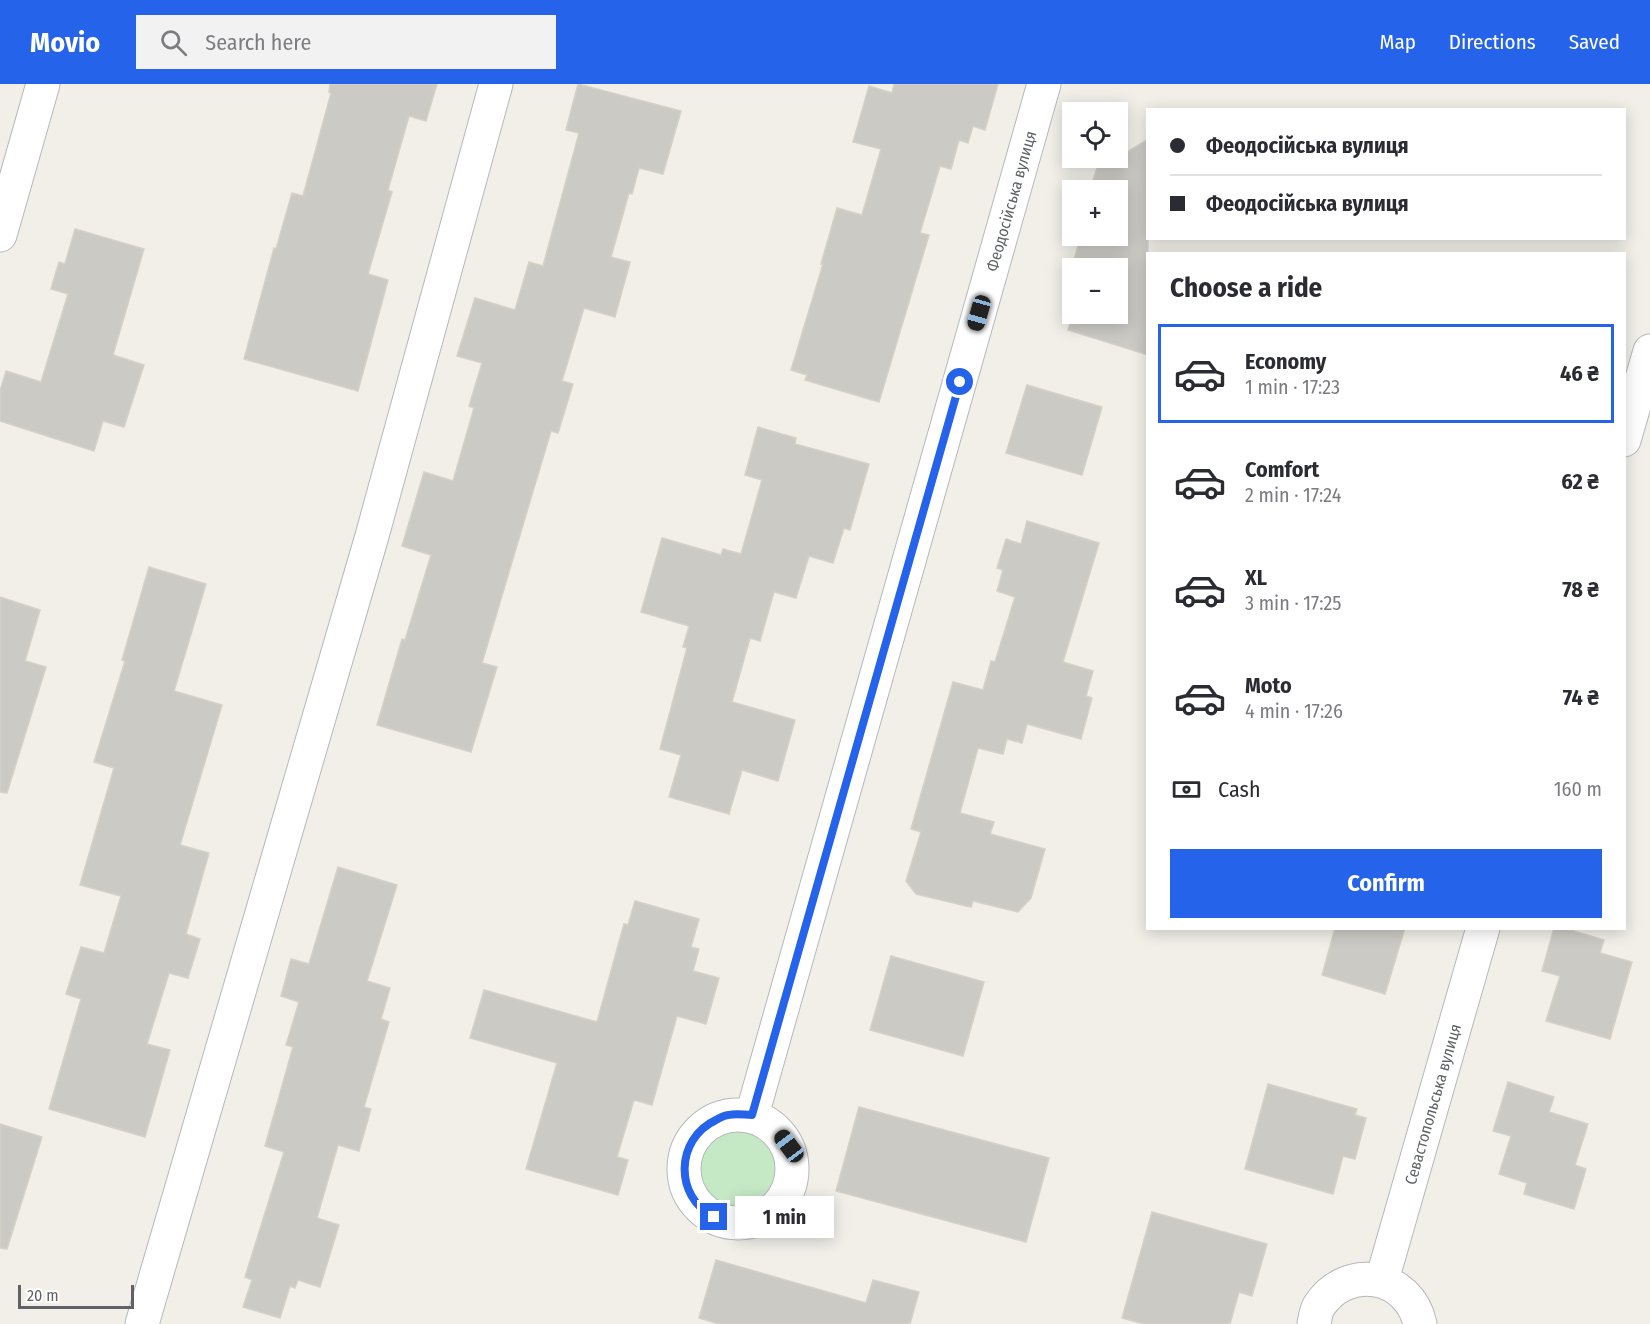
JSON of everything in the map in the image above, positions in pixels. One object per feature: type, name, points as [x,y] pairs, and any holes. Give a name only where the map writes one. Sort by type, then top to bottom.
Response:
[{"type":"street","points":[[0,235],[43,84]]},
{"type":"street","points":[[142,1324],[372,536],[496,84]]},
{"type":"street","name":"Феодосійська вулиця","points":[[752,1115],[1044,84]]},
{"type":"street","points":[[1626,433],[1650,351]]},
{"type":"street","name":"Севастопольська вулиця","points":[[1382,1280],[1482,930]]},
{"type":"street","points":[[1314,1324],[1318,1308],[1334,1289],[1357,1279],[1382,1280],[1403,1291],[1418,1311],[1420,1324]]},
{"type":"green space","points":[[738,1115],[759,1119],[776,1131],[788,1148],[792,1169],[788,1190],[776,1207],[759,1219],[738,1223],[717,1219],[700,1207],[688,1190],[684,1169],[688,1148],[700,1131],[717,1119]]},
{"type":"building","points":[[330,84],[437,84],[426,121],[409,116],[388,190],[392,192],[368,274],[388,280],[358,391],[244,359],[274,248],[276,249],[292,193],[303,196],[331,93],[329,92]]},
{"type":"building","points":[[578,84],[681,111],[663,174],[639,168],[632,194],[629,193],[611,257],[630,262],[615,317],[584,308],[562,381],[573,384],[558,433],[551,431],[482,663],[497,667],[471,752],[377,725],[402,639],[405,640],[431,555],[402,546],[424,472],[453,481],[474,408],[469,406],[482,363],[457,356],[475,298],[515,310],[529,262],[543,266],[579,133],[566,130]]},
{"type":"building","points":[[894,84],[998,84],[985,130],[973,126],[968,143],[959,140],[951,169],[940,166],[920,233],[929,235],[879,402],[805,380],[807,375],[791,370],[823,264],[821,264],[837,208],[862,215],[881,149],[853,142],[869,86],[892,93]]},
{"type":"building","points":[[1146,140],[1148,252],[1146,252],[1146,354],[1068,330],[1070,324],[1128,324],[1128,258],[1074,258],[1078,246],[1128,246],[1128,180],[1093,180],[1097,168],[1128,168],[1128,152]]},
{"type":"building","points":[[75,229],[144,249],[113,355],[144,365],[124,427],[103,421],[94,451],[0,421],[0,391],[6,371],[41,382],[68,294],[51,289],[59,262],[65,264]]},
{"type":"building","points":[[1027,385],[1102,407],[1082,475],[1006,453]]},
{"type":"building","points":[[758,427],[796,438],[795,444],[869,464],[850,530],[844,528],[833,563],[809,556],[796,598],[774,592],[760,641],[750,638],[732,702],[795,720],[778,781],[742,770],[729,814],[669,797],[681,755],[660,749],[687,648],[683,647],[689,626],[641,612],[662,538],[721,555],[723,549],[741,554],[762,480],[745,475]]},
{"type":"building","points":[[1027,521],[1099,543],[1063,662],[1093,671],[1086,696],[1092,698],[1081,739],[1027,724],[1022,743],[1007,739],[1003,754],[978,748],[960,813],[994,822],[990,834],[1045,849],[1031,898],[1018,912],[973,901],[971,907],[916,894],[906,881],[921,832],[911,829],[953,682],[983,690],[991,661],[995,662],[1015,597],[997,591],[1003,570],[997,568],[1006,539],[1021,544]]},
{"type":"building","points":[[149,567],[206,584],[174,691],[222,705],[180,845],[209,853],[186,934],[200,939],[188,978],[169,973],[147,1044],[170,1050],[145,1137],[49,1109],[81,999],[66,994],[81,947],[104,953],[121,896],[80,885],[114,768],[94,762],[125,661],[122,660]]},
{"type":"building","points":[[0,597],[40,610],[25,661],[46,667],[7,793],[0,792]]},
{"type":"building","points":[[338,867],[397,885],[367,981],[390,988],[381,1019],[389,1022],[364,1107],[371,1109],[359,1151],[338,1145],[317,1218],[339,1225],[320,1287],[298,1280],[295,1288],[290,1286],[280,1318],[243,1307],[252,1280],[245,1277],[284,1152],[265,1146],[293,1047],[286,1045],[299,1002],[281,996],[291,959],[309,964]]},
{"type":"building","points":[[635,901],[699,919],[691,947],[699,949],[693,971],[719,978],[706,1024],[677,1016],[652,1105],[634,1100],[617,1157],[628,1160],[618,1195],[526,1169],[557,1063],[470,1038],[484,990],[597,1022],[624,924],[628,925]]},
{"type":"building","points":[[1334,930],[1404,930],[1385,994],[1322,975]]},
{"type":"building","points":[[1553,930],[1571,930],[1604,940],[1600,953],[1632,962],[1610,1039],[1546,1021],[1560,976],[1542,971]]},
{"type":"building","points":[[891,956],[984,982],[963,1056],[870,1030]]},
{"type":"building","points":[[1508,1082],[1554,1097],[1549,1112],[1588,1124],[1575,1165],[1586,1169],[1574,1209],[1524,1194],[1527,1183],[1499,1174],[1511,1136],[1493,1131]]},
{"type":"building","points":[[1268,1084],[1357,1109],[1355,1115],[1366,1118],[1355,1159],[1343,1156],[1333,1194],[1245,1169]]},
{"type":"building","points":[[859,1107],[1049,1158],[1026,1242],[836,1191]]},
{"type":"building","points":[[0,1124],[42,1137],[7,1249],[0,1248]]},
{"type":"building","points":[[1152,1212],[1267,1244],[1252,1296],[1239,1292],[1230,1324],[1144,1324],[1122,1318]]},
{"type":"building","points":[[716,1260],[866,1303],[873,1280],[919,1292],[910,1324],[719,1324],[699,1318]]},
{"type":"route","points":[[714,1217],[703,1212],[688,1192],[683,1167],[689,1143],[705,1125],[728,1114],[752,1115],[960,382]]}]
